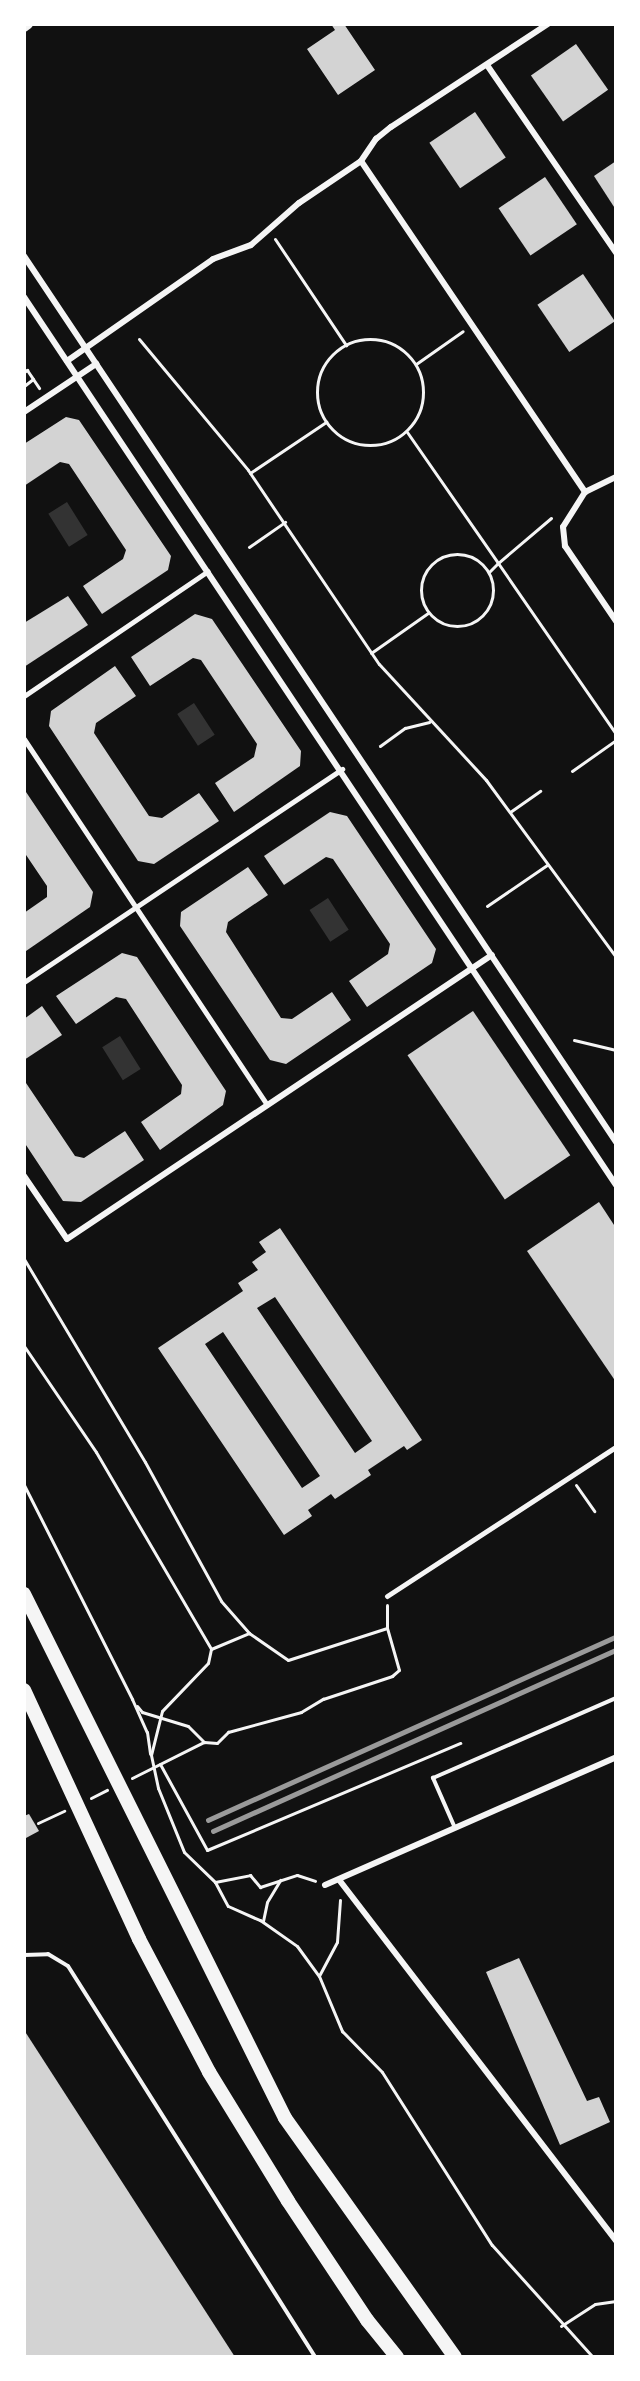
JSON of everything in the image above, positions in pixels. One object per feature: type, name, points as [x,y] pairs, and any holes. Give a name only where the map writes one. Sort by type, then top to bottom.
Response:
[{"type":"highway","points":[[24,1594],[285,2118],[455,2357]]},
{"type":"highway","points":[[24,1690],[139,1939],[209,2072],[288,2201],[368,2320],[397,2357]]},
{"type":"main road","points":[[24,27],[28,24]]},
{"type":"street","points":[[68,361],[213,259],[250,245],[270,231],[299,203],[362,161],[376,139],[391,127],[548,24]]},
{"type":"street","points":[[487,65],[616,253]]},
{"type":"street","points":[[362,161],[585,492]]},
{"type":"street","points":[[24,256],[616,1142]]},
{"type":"street","points":[[24,297],[342,769],[616,1185]]},
{"type":"street","points":[[24,412],[96,364]]},
{"type":"street","points":[[616,477],[585,492],[563,527],[565,546],[616,621]]},
{"type":"street","points":[[24,696],[208,571]]},
{"type":"street","points":[[24,739],[267,1105]]},
{"type":"street","points":[[24,982],[342,769]]},
{"type":"street","points":[[24,1176],[67,1239],[492,955]]},
{"type":"street","points":[[387,1596],[616,1447]]},
{"type":"street","points":[[325,1885],[340,1881],[455,1827],[616,1757]]},
{"type":"street","points":[[340,1881],[616,2241]]},
{"type":"lane","points":[[455,1827],[433,1779],[616,1698]]},
{"type":"lane","points":[[24,1955],[48,1954],[68,1966],[315,2357]]},
{"type":"path","points":[[270,231],[346,345]]},
{"type":"path","points":[[416,364],[463,331]]},
{"type":"path","points":[[374,338],[390,342],[416,364],[423,381],[424,399],[418,417],[407,432],[383,444],[355,444],[339,435],[326,422],[318,398],[320,373],[329,358],[346,345],[374,338]]},
{"type":"path","points":[[139,339],[250,473],[286,522],[371,653],[430,721],[486,780],[616,957]]},
{"type":"path","points":[[24,372],[27,370],[46,398]]},
{"type":"path","points":[[24,386],[33,379]]},
{"type":"path","points":[[250,473],[326,422]]},
{"type":"path","points":[[407,432],[616,734]]},
{"type":"path","points":[[489,572],[551,518]]},
{"type":"path","points":[[249,546],[286,522]]},
{"type":"path","points":[[459,553],[481,563],[489,572],[493,596],[482,617],[460,627],[437,621],[428,613],[422,602],[422,579],[436,560],[459,553]]},
{"type":"path","points":[[371,653],[428,613]]},
{"type":"path","points":[[380,746],[405,728],[430,721]]},
{"type":"path","points":[[572,771],[616,740]]},
{"type":"path","points":[[509,812],[540,791]]},
{"type":"path","points":[[487,906],[547,865]]},
{"type":"path","points":[[574,1040],[616,1050]]},
{"type":"path","points":[[24,1259],[145,1462],[221,1601],[249,1633],[288,1660],[387,1628]]},
{"type":"path","points":[[24,1346],[96,1452],[212,1649],[208,1663],[162,1711],[151,1755]]},
{"type":"path","points":[[571,1477],[594,1511]]},
{"type":"path","points":[[24,1485],[147,1732],[153,1767],[184,1852],[215,1882],[228,1906],[263,1922],[297,1946],[319,1976],[342,2031],[382,2072],[492,2245],[561,2326],[592,2357]]},
{"type":"path","points":[[122,1782],[204,1742],[217,1743],[228,1732],[301,1712],[323,1699],[392,1676],[399,1670],[398,1655],[387,1628],[387,1596]]},
{"type":"path","points":[[212,1649],[249,1633]]},
{"type":"path","points":[[132,1699],[142,1712],[188,1726],[204,1742]]},
{"type":"path","points":[[160,1764],[180,1806],[207,1850],[460,1743]]},
{"type":"path","points":[[80,1803],[112,1788]]},
{"type":"path","points":[[38,1823],[69,1809]]},
{"type":"path","points":[[215,1882],[250,1875],[260,1887],[297,1875],[325,1885]]},
{"type":"path","points":[[263,1922],[267,1902],[281,1879]]},
{"type":"path","points":[[319,1976],[337,1942],[340,1881]]},
{"type":"path","points":[[561,2326],[595,2304],[616,2301]]},
{"type":"shaded area","points":[[67,502],[88,535],[69,547],[48,514]]},
{"type":"shaded area","points":[[194,703],[215,735],[198,746],[177,714]]},
{"type":"shaded area","points":[[328,898],[349,930],[330,942],[310,910]]},
{"type":"shaded area","points":[[120,1036],[141,1069],[123,1080],[102,1047]]},
{"type":"building","points":[[331,24],[344,24],[375,70],[338,95],[307,49],[335,30]]},
{"type":"building","points":[[576,44],[608,90],[563,121],[531,76]]},
{"type":"building","points":[[475,112],[506,158],[460,188],[429,143]]},
{"type":"building","points":[[616,161],[616,210],[594,176]]},
{"type":"building","points":[[545,177],[577,224],[530,256],[499,208]]},
{"type":"building","points":[[583,274],[615,321],[569,352],[537,305]]},
{"type":"building","points":[[66,417],[79,420],[171,556],[168,570],[102,614],[83,586],[123,559],[126,550],[69,464],[60,462],[24,486],[24,444]]},
{"type":"building","points":[[68,596],[88,625],[24,667],[24,623]]},
{"type":"building","points":[[195,614],[212,619],[301,751],[300,766],[234,812],[215,783],[254,757],[257,744],[201,660],[193,658],[150,686],[131,657]]},
{"type":"building","points":[[115,666],[136,696],[96,723],[94,733],[149,816],[162,818],[199,793],[219,821],[154,864],[138,861],[49,726],[51,711]]},
{"type":"building","points":[[24,789],[93,892],[90,907],[26,951],[24,913],[47,897],[47,886],[24,852]]},
{"type":"building","points":[[330,812],[347,816],[436,949],[432,963],[367,1007],[349,981],[388,954],[390,944],[333,859],[326,857],[284,885],[264,856]]},
{"type":"building","points":[[248,867],[268,895],[228,922],[226,932],[281,1018],[292,1019],[332,992],[351,1020],[286,1064],[270,1060],[180,926],[181,912]]},
{"type":"building","points":[[122,953],[137,957],[226,1091],[223,1105],[160,1150],[141,1122],[181,1094],[182,1085],[126,999],[116,997],[76,1024],[56,996]]},
{"type":"building","points":[[42,1006],[62,1035],[24,1060],[24,1019]]},
{"type":"building","points":[[473,1011],[570,1155],[505,1199],[408,1055]]},
{"type":"building","points":[[24,1080],[75,1156],[84,1158],[125,1131],[144,1160],[81,1202],[63,1201],[24,1142]]},
{"type":"building","points":[[599,1202],[616,1228],[616,1382],[527,1251]]},
{"type":"building","points":[[280,1228],[422,1440],[407,1450],[404,1446],[368,1470],[371,1475],[335,1499],[331,1494],[308,1510],[312,1516],[284,1535],[158,1348],[243,1291],[238,1283],[258,1270],[252,1262],[266,1252],[259,1242]],"holes":[[[275,1297],[372,1441],[355,1453],[257,1308]],[[223,1332],[320,1476],[302,1488],[205,1344]]]},
{"type":"building","points":[[29,1814],[39,1831],[26,1838],[24,1816]]},
{"type":"building","points":[[519,1958],[587,2101],[599,2097],[610,2122],[560,2145],[486,1972]]},
{"type":"building","points":[[24,2030],[235,2357],[24,2357]]},
{"type":"railway","points":[[208,1820],[616,1637]]},
{"type":"railway","points":[[213,1831],[616,1650]]}]
